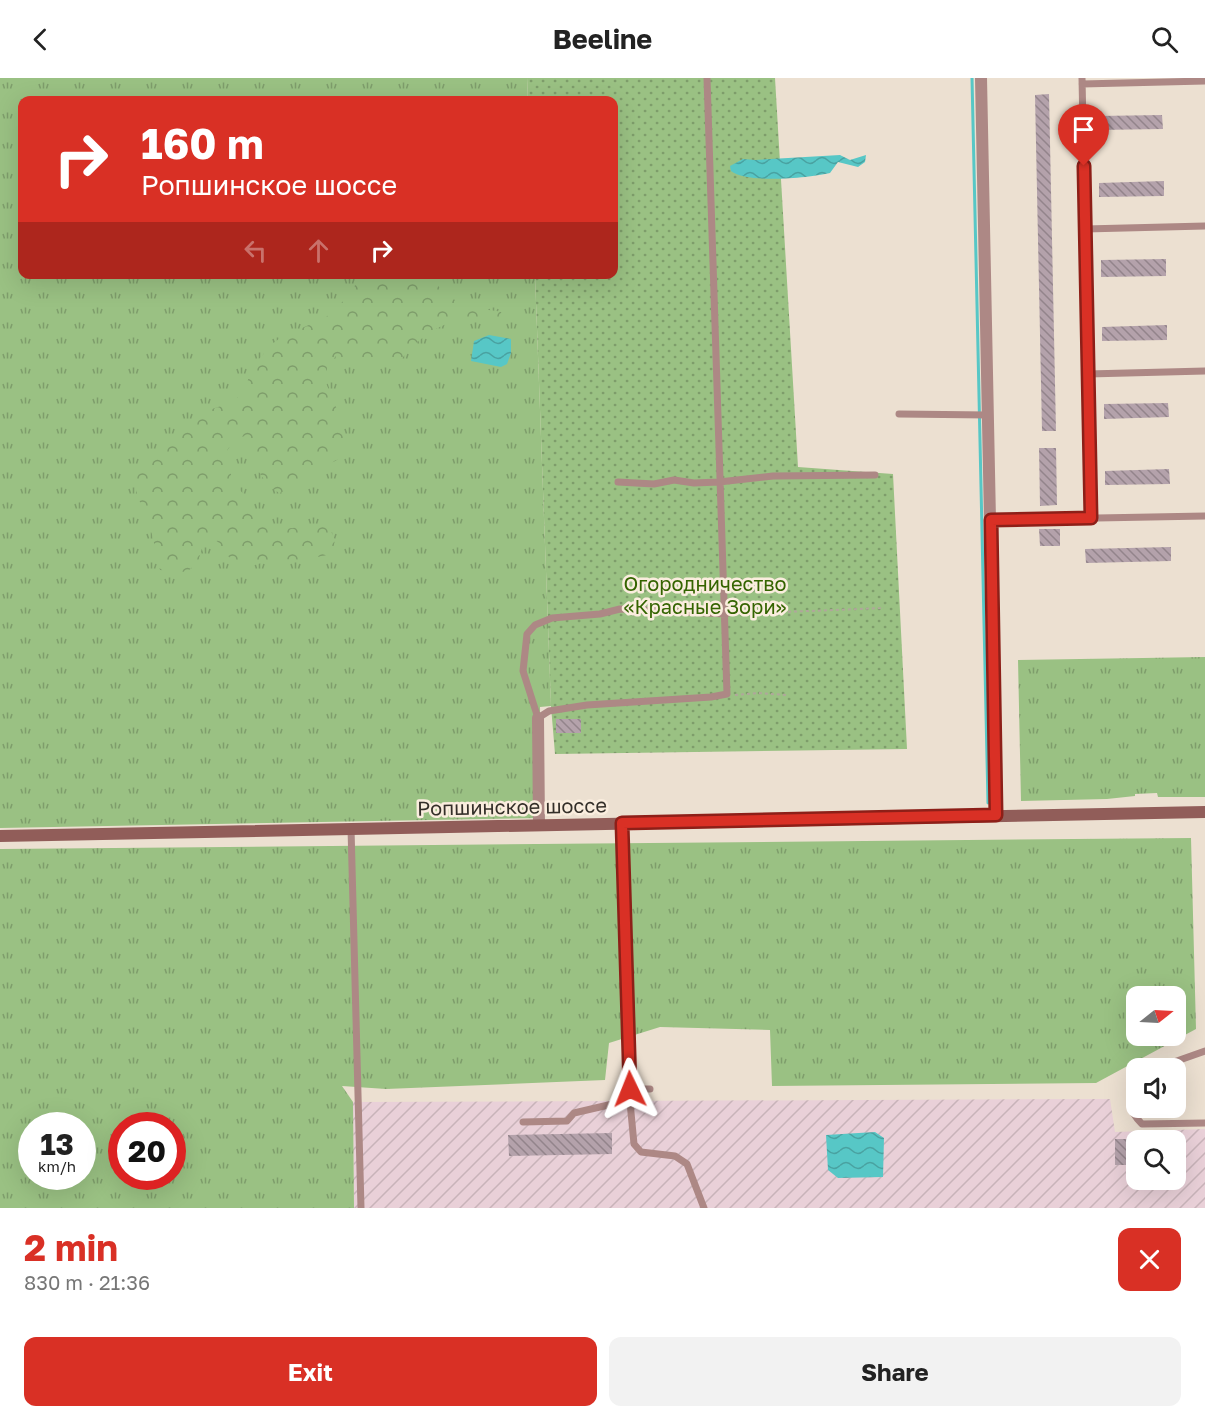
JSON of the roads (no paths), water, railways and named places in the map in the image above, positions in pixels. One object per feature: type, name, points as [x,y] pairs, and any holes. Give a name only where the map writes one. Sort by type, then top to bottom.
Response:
[{"type":"main road","name":"Ропшинское шоссе","points":[[0,836],[1205,812]]},
{"type":"street","points":[[981,78],[996,815]]},
{"type":"street","points":[[538,718],[539,825]]},
{"type":"lane","points":[[707,78],[719,482],[726,615],[727,694],[587,705],[549,711],[538,718],[523,671],[527,634],[535,625],[552,618],[600,614],[620,609],[726,615]]},
{"type":"lane","points":[[1091,518],[1082,81],[1205,81]]},
{"type":"lane","points":[[1085,229],[1205,226]]},
{"type":"lane","points":[[1088,374],[1205,371]]},
{"type":"lane","points":[[899,414],[988,415]]},
{"type":"lane","points":[[618,482],[654,484],[674,480],[694,483],[773,477],[874,475]]},
{"type":"lane","points":[[991,520],[1205,516]]},
{"type":"lane","points":[[622,823],[630,1102],[634,1144],[637,1149],[648,1154],[675,1156],[687,1164],[704,1208]]},
{"type":"lane","points":[[351,828],[361,1208]]},
{"type":"lane","points":[[1186,1058],[1205,1051]]},
{"type":"lane","points":[[630,1089],[650,1089]]},
{"type":"lane","points":[[524,1122],[567,1121],[574,1113],[630,1102]]},
{"type":"lane","points":[[1138,1118],[1142,1124],[1205,1123]]},
{"type":"water","points":[[840,155],[850,160],[866,155],[865,162],[858,167],[838,162],[830,173],[808,177],[751,178],[731,171],[730,166],[743,159]]},
{"type":"water","points":[[489,335],[511,339],[511,353],[507,364],[501,367],[471,361],[474,341]]},
{"type":"water","points":[[875,1132],[884,1138],[883,1177],[838,1178],[828,1170],[826,1135]]},
{"type":"waterway","points":[[972,78],[988,803]]},
{"type":"park label","name":"Огородничество «Красные Зори»","points":[[705,594]]}]
